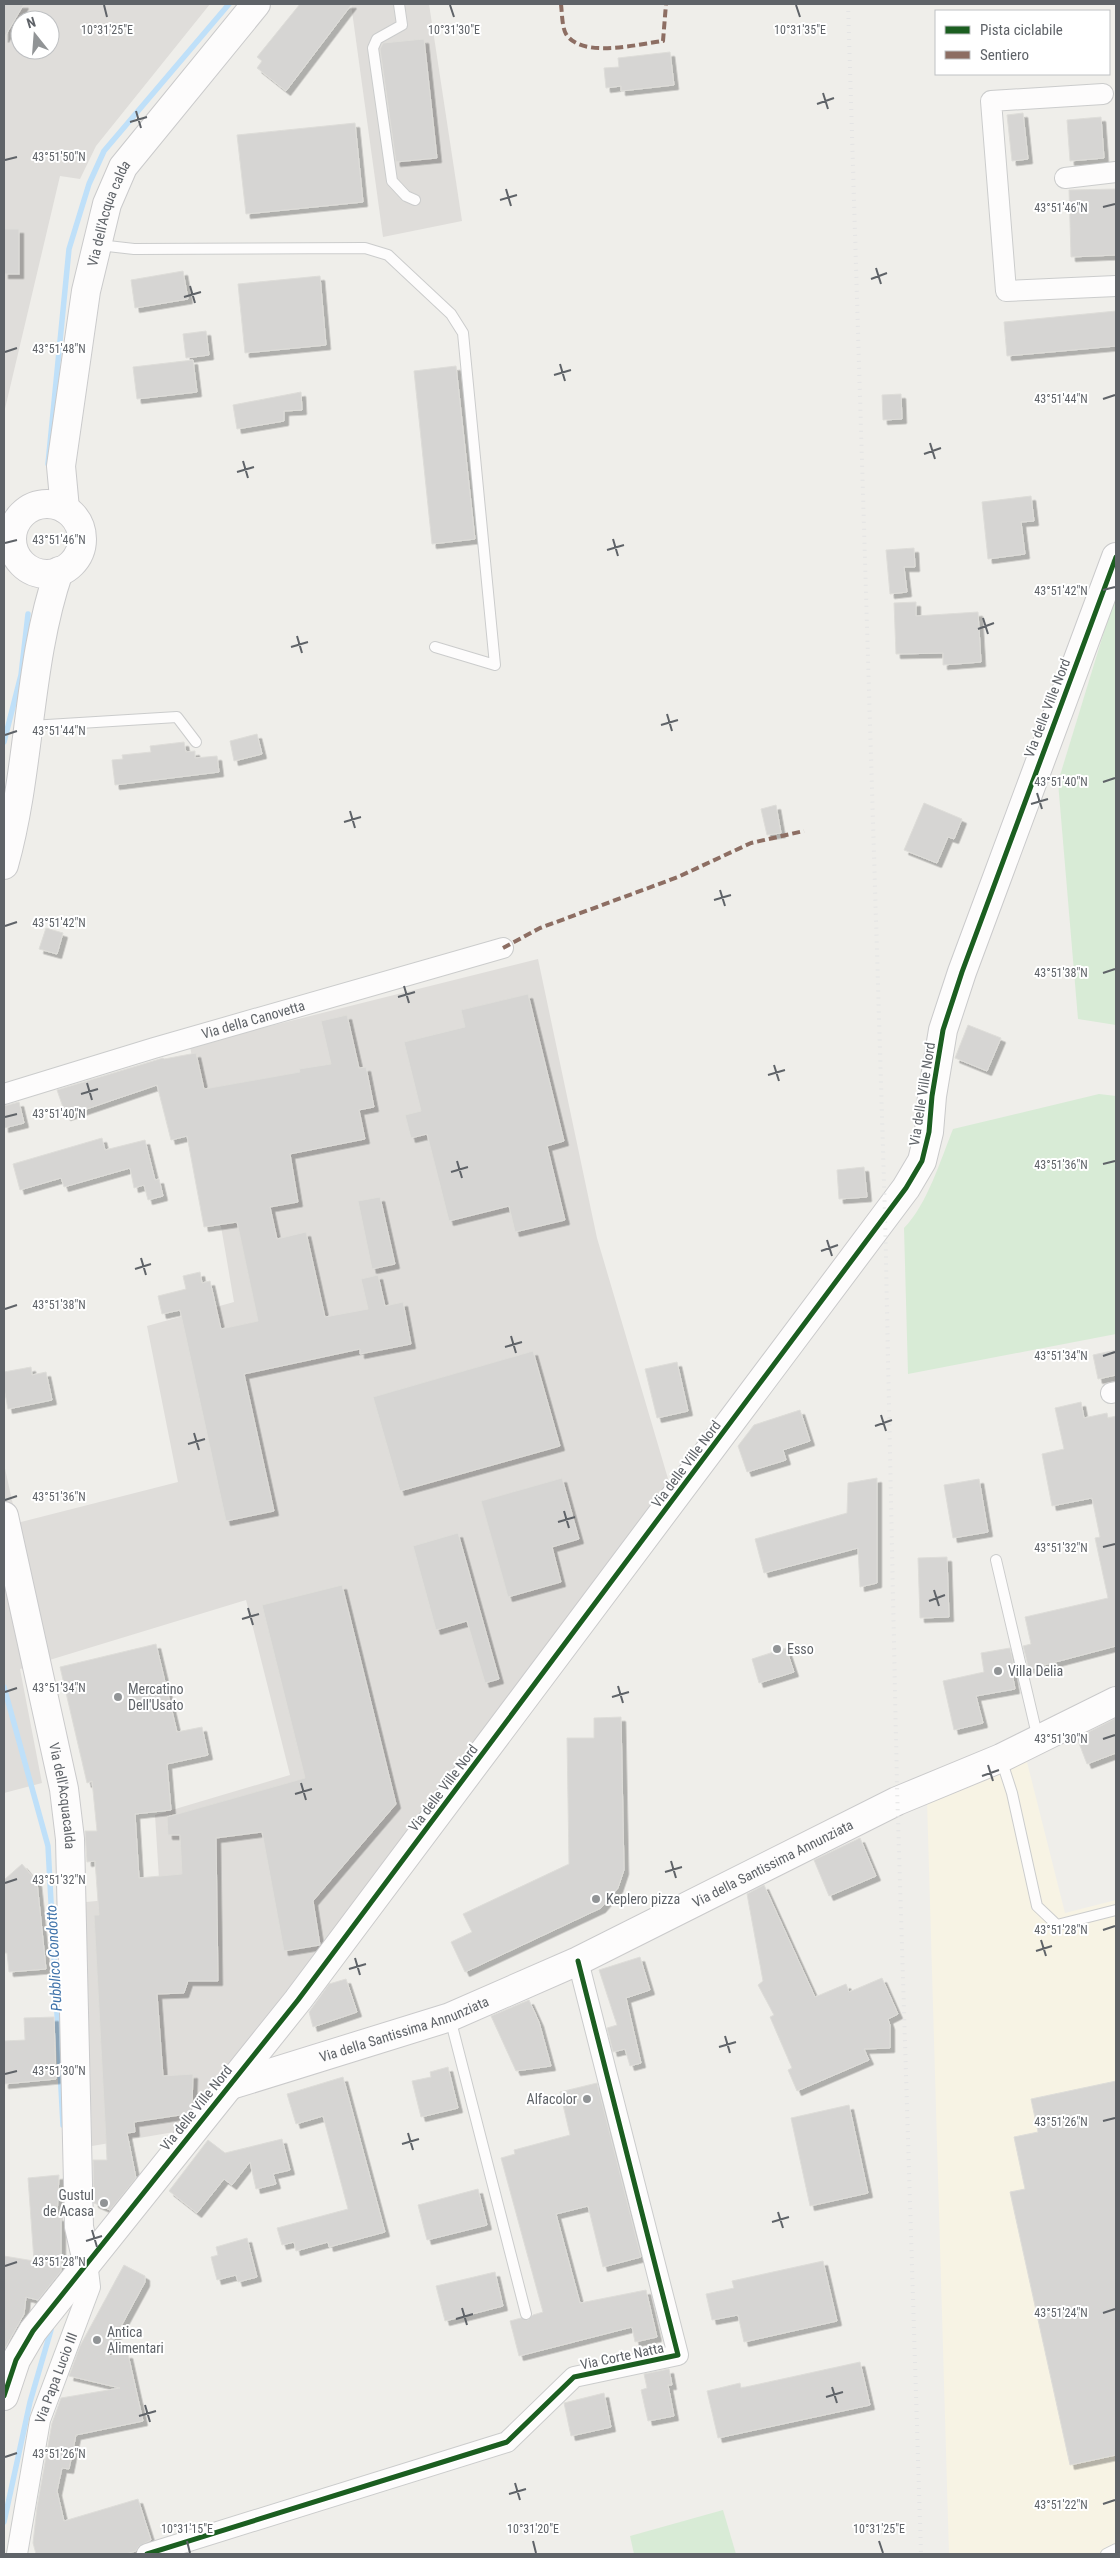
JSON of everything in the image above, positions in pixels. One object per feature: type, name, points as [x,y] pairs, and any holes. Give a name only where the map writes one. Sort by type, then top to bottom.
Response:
[{"type":"street","name":"Via dell'Acqua calda","points":[[65,510],[61,466],[86,291],[107,204],[123,166],[256,4]]},
{"type":"street","points":[[1102,94],[991,101],[1006,291],[1116,286]]},
{"type":"street","points":[[1065,178],[1116,172]]},
{"type":"street","name":"Via dell'Acqua calda","points":[[21,509],[61,466]]},
{"type":"street","points":[[27,568],[37,572],[59,571],[69,566],[76,558],[82,538],[77,521],[65,510],[55,505],[21,509],[8,534],[16,555],[27,568],[46,609]]},
{"type":"street","name":"Via delle Ville Nord","points":[[4,2396],[16,2360],[24,2344],[80,2271],[298,2000],[906,1188],[918,1168],[929,1132],[932,1096],[943,1030],[962,972],[1116,557]]},
{"type":"street","points":[[4,865],[18,809],[46,609],[59,571]]},
{"type":"street","name":"Via della Canovetta","points":[[4,1094],[154,1048],[503,948]]},
{"type":"street","name":"Via dell'Acquacalda","points":[[4,1516],[64,1789],[70,1839],[80,2271]]},
{"type":"street","name":"Via della Santissima Annunziata","points":[[228,2086],[450,2017],[578,1961],[897,1800],[1001,1758],[1116,1701]]},
{"type":"street","name":"Via Corte Natta","points":[[147,2554],[507,2442],[574,2377],[678,2355],[578,1961]]},
{"type":"street","name":"Via Papa Lucio III","points":[[17,2554],[40,2420],[90,2287],[80,2271]]},
{"type":"lane","points":[[398,4],[402,25],[376,39],[373,48],[392,181],[406,196],[415,200]]},
{"type":"lane","points":[[96,244],[142,249],[364,248],[388,255],[451,314],[463,333],[495,665],[435,648]]},
{"type":"lane","points":[[30,726],[177,717],[196,742]]},
{"type":"lane","points":[[996,1560],[1038,1740]]},
{"type":"lane","points":[[1001,1758],[1012,1793],[1037,1906],[1057,1925],[1116,1910]]},
{"type":"lane","points":[[450,2017],[526,2314]]},
{"type":"lane","points":[[1106,2554],[1116,2549]]},
{"type":"shaded area","points":[[4,4],[210,4],[96,146],[80,179],[60,176],[4,413]]},
{"type":"shaded area","points":[[351,4],[429,4],[462,221],[383,237]]},
{"type":"shaded area","points":[[538,959],[597,1238],[669,1482],[186,2130],[92,2146],[86,1902],[160,1895],[155,1815],[290,1775],[246,1600],[20,1669],[42,1783],[4,1793],[4,1464],[17,1523],[178,1482],[147,1326],[234,1302],[190,1046]]},
{"type":"shaded area","points":[[1027,1762],[1065,1913],[1116,1900],[1116,2554],[949,2554],[927,1800]]},
{"type":"green space","points":[[1114,599],[1116,599],[1116,1025],[1078,1019],[1058,782]]},
{"type":"green space","points":[[1099,1094],[1116,1096],[1116,1334],[908,1374],[904,1228],[920,1207],[953,1129]]},
{"type":"green space","points":[[723,2510],[736,2554],[634,2554],[630,2536]]},
{"type":"building","points":[[4,4],[24,4],[20,10],[10,10],[10,28],[4,38]]},
{"type":"building","points":[[300,4],[352,4],[286,91],[257,68],[262,61],[257,57]]},
{"type":"building","points":[[424,39],[437,158],[396,162],[380,49],[383,43]]},
{"type":"building","points":[[670,52],[674,85],[621,91],[621,86],[606,88],[604,68],[619,67],[618,58]]},
{"type":"building","points":[[1023,113],[1028,159],[1012,161],[1007,115]]},
{"type":"building","points":[[1101,117],[1104,158],[1070,161],[1067,120]]},
{"type":"building","points":[[355,123],[363,202],[246,214],[237,135]]},
{"type":"building","points":[[1116,189],[1116,255],[1071,257],[1069,190]]},
{"type":"building","points":[[4,229],[19,229],[19,274],[4,274]]},
{"type":"building","points":[[183,271],[188,299],[135,308],[131,280]]},
{"type":"building","points":[[320,276],[326,345],[245,353],[238,284]]},
{"type":"building","points":[[1116,311],[1116,346],[1007,356],[1004,322]]},
{"type":"building","points":[[206,331],[209,355],[186,358],[183,334]]},
{"type":"building","points":[[193,360],[197,392],[137,399],[133,367]]},
{"type":"building","points":[[456,366],[475,539],[432,544],[414,371]]},
{"type":"building","points":[[301,392],[302,410],[284,411],[284,421],[237,429],[233,405]]},
{"type":"building","points":[[901,394],[902,419],[883,420],[882,395]]},
{"type":"building","points":[[1031,496],[1034,521],[1021,522],[1025,554],[988,559],[982,502]]},
{"type":"building","points":[[914,548],[915,567],[904,567],[907,592],[890,594],[886,550]]},
{"type":"building","points":[[916,602],[916,616],[978,612],[981,662],[943,665],[943,653],[896,654],[894,603]]},
{"type":"building","points":[[257,734],[262,754],[234,761],[230,741]]},
{"type":"building","points":[[184,742],[186,752],[195,751],[195,758],[217,756],[219,772],[115,785],[112,760],[123,759],[122,755],[151,752],[150,746]]},
{"type":"building","points":[[924,803],[962,819],[954,839],[948,837],[937,863],[904,850]]},
{"type":"building","points":[[776,805],[781,833],[767,835],[761,809]]},
{"type":"building","points":[[46,928],[63,933],[57,954],[39,949]]},
{"type":"building","points":[[528,994],[564,1141],[547,1146],[565,1220],[515,1232],[509,1206],[449,1221],[427,1134],[411,1138],[405,1115],[421,1111],[404,1042],[465,1027],[461,1010]]},
{"type":"building","points":[[347,1015],[359,1068],[366,1067],[374,1107],[359,1110],[365,1139],[290,1154],[298,1202],[270,1207],[277,1239],[306,1232],[325,1317],[368,1309],[361,1279],[378,1275],[385,1306],[403,1302],[411,1344],[360,1354],[360,1349],[244,1374],[274,1511],[226,1521],[180,1310],[162,1314],[158,1296],[186,1289],[183,1276],[200,1272],[202,1283],[210,1281],[221,1329],[258,1321],[237,1222],[204,1227],[187,1136],[171,1140],[157,1085],[66,1116],[57,1090],[163,1058],[196,1053],[204,1089],[300,1072],[299,1069],[331,1064],[321,1021]]},
{"type":"building","points":[[968,1025],[1001,1038],[987,1071],[955,1058]]},
{"type":"building","points":[[19,1102],[24,1123],[4,1128],[4,1106]]},
{"type":"building","points":[[102,1138],[105,1150],[145,1140],[155,1180],[159,1179],[163,1196],[148,1200],[144,1185],[134,1188],[130,1168],[64,1187],[61,1178],[20,1190],[13,1164]]},
{"type":"building","points":[[864,1167],[867,1197],[839,1199],[837,1170]]},
{"type":"building","points":[[380,1197],[395,1264],[372,1269],[358,1201]]},
{"type":"building","points":[[1116,1350],[1116,1375],[1098,1379],[1093,1355]]},
{"type":"building","points":[[533,1351],[560,1446],[400,1491],[373,1397]]},
{"type":"building","points":[[677,1362],[688,1411],[657,1418],[645,1369]]},
{"type":"building","points":[[31,1367],[32,1375],[46,1372],[52,1400],[8,1409],[4,1388],[4,1372]]},
{"type":"building","points":[[1081,1402],[1084,1418],[1107,1413],[1108,1418],[1116,1416],[1116,1646],[1029,1669],[1023,1646],[1031,1644],[1025,1617],[1108,1598],[1095,1538],[1100,1537],[1092,1498],[1052,1506],[1042,1454],[1064,1449],[1055,1408]]},
{"type":"building","points":[[800,1410],[810,1441],[783,1450],[786,1460],[747,1472],[738,1446],[754,1425]]},
{"type":"building","points":[[562,1478],[579,1539],[552,1547],[561,1582],[508,1597],[481,1501]]},
{"type":"building","points":[[877,1478],[877,1583],[860,1587],[858,1548],[764,1573],[755,1539],[847,1513],[848,1483]]},
{"type":"building","points":[[979,1479],[988,1532],[953,1538],[944,1485]]},
{"type":"building","points":[[458,1533],[499,1679],[485,1683],[467,1621],[436,1630],[413,1546]]},
{"type":"building","points":[[947,1557],[949,1617],[920,1618],[918,1558]]},
{"type":"building","points":[[342,1585],[396,1804],[313,1901],[320,1945],[284,1951],[262,1832],[216,1838],[218,1981],[188,1981],[184,1993],[157,1994],[163,2076],[193,2074],[192,2107],[187,2114],[134,2122],[135,2132],[127,2133],[136,2178],[110,2210],[94,2203],[93,2160],[107,2160],[94,1915],[99,1915],[95,1861],[87,1862],[85,1831],[97,1831],[92,1781],[87,1783],[60,1667],[156,1644],[177,1732],[202,1727],[208,1755],[167,1764],[171,1810],[135,1814],[139,1878],[182,1874],[180,1835],[168,1835],[167,1817],[305,1778],[262,1605]]},
{"type":"building","points":[[786,1648],[794,1672],[759,1683],[752,1659]]},
{"type":"building","points":[[1010,1648],[1015,1672],[1012,1672],[1015,1689],[976,1696],[983,1723],[954,1730],[943,1681],[984,1672],[981,1653]]},
{"type":"building","points":[[621,1717],[624,1870],[618,1888],[601,1908],[465,1972],[451,1942],[472,1932],[463,1914],[569,1864],[567,1738],[594,1738],[594,1718]]},
{"type":"building","points":[[1116,1718],[1116,1753],[1087,1764],[1077,1738]]},
{"type":"building","points":[[860,1838],[876,1876],[829,1896],[814,1860]]},
{"type":"building","points":[[22,1864],[37,1882],[46,1969],[9,1972],[7,1953],[4,1953],[4,1880]]},
{"type":"building","points":[[764,1885],[815,1997],[846,1984],[849,1992],[882,1978],[898,2014],[888,2019],[890,2025],[890,2048],[864,2049],[869,2060],[797,2091],[788,2070],[792,2068],[770,2017],[774,2015],[758,1985],[763,1981],[747,1894]]},
{"type":"building","points":[[640,1957],[650,1990],[626,1998],[641,2063],[630,2066],[625,2049],[613,2052],[607,2028],[617,2025],[599,1970]]},
{"type":"building","points":[[346,1979],[357,2012],[313,2027],[309,2012],[329,1984]]},
{"type":"building","points":[[529,2000],[539,2022],[551,2066],[516,2071],[491,2016]]},
{"type":"building","points":[[54,2017],[56,2079],[4,2084],[4,2041],[25,2040],[24,2018]]},
{"type":"building","points":[[448,2067],[458,2108],[421,2117],[412,2081],[431,2077],[430,2072]]},
{"type":"building","points":[[343,2077],[385,2232],[329,2247],[328,2242],[296,2251],[294,2242],[282,2245],[277,2228],[348,2209],[323,2116],[296,2124],[287,2094]]},
{"type":"building","points":[[1116,2081],[1116,2455],[1070,2465],[1010,2192],[1025,2189],[1014,2137],[1038,2132],[1031,2099]]},
{"type":"building","points":[[597,2083],[641,2257],[603,2267],[588,2206],[556,2214],[580,2303],[646,2290],[657,2337],[635,2342],[632,2327],[519,2356],[510,2321],[521,2318],[528,2320],[533,2315],[543,2312],[501,2158],[515,2154],[514,2150],[570,2135],[560,2092]]},
{"type":"building","points":[[849,2105],[868,2193],[810,2206],[791,2118]]},
{"type":"building","points":[[282,2139],[290,2170],[273,2174],[276,2184],[256,2189],[250,2162],[232,2185],[224,2179],[197,2213],[169,2191],[208,2140],[225,2153]]},
{"type":"building","points":[[59,2175],[57,2217],[61,2217],[61,2271],[38,2300],[26,2297],[24,2314],[4,2350],[4,2256],[34,2261],[28,2178]]},
{"type":"building","points":[[478,2189],[487,2225],[427,2240],[418,2205]]},
{"type":"building","points":[[247,2238],[257,2277],[238,2282],[236,2275],[217,2280],[211,2257],[218,2255],[216,2247]]},
{"type":"building","points":[[823,2261],[837,2321],[744,2342],[738,2315],[712,2320],[706,2294],[734,2288],[732,2281]]},
{"type":"building","points":[[124,2265],[145,2276],[145,2282],[105,2356],[128,2354],[143,2421],[76,2435],[69,2469],[62,2468],[57,2491],[64,2521],[138,2499],[151,2540],[139,2546],[136,2551],[125,2554],[36,2554],[33,2543],[37,2507],[52,2423],[61,2398],[120,2388],[69,2376],[80,2346]]},
{"type":"building","points":[[495,2272],[503,2306],[445,2321],[436,2286]]},
{"type":"building","points":[[860,2362],[870,2405],[718,2438],[707,2391],[740,2383],[741,2388]]},
{"type":"building","points":[[669,2369],[672,2385],[668,2385],[674,2416],[648,2421],[641,2390],[647,2388],[644,2374]]},
{"type":"building","points":[[604,2393],[611,2427],[571,2436],[564,2403]]},
{"type":"waterway","name":"Pubblico Condotto","points":[[48,464],[69,249],[89,184],[104,151],[229,4]]},
{"type":"waterway","name":"Pubblico Condotto","points":[[4,742],[21,675],[28,614]]},
{"type":"waterway","name":"Pubblico Condotto","points":[[4,1687],[48,1846],[63,2125]]},
{"type":"waterway","name":"Pubblico Condotto","points":[[4,2522],[30,2402],[51,2330]]},
{"type":"railway","points":[[848,4],[885,1215],[897,1787],[921,2554]]},
{"type":"marked path","points":[[561,4],[566,34],[574,42],[597,48],[626,47],[663,41],[666,4]]},
{"type":"marked path","points":[[503,948],[540,928],[678,877],[751,843],[804,831]]},
{"type":"cycle path","points":[[4,2396],[16,2360],[33,2331],[298,2000],[906,1188],[922,1161],[929,1132],[932,1096],[943,1030],[962,972],[1116,557]]},
{"type":"cycle path","points":[[147,2554],[507,2442],[574,2377],[678,2355],[578,1961]]},
{"type":"place","name":"Esso","points":[[777,1649]]},
{"type":"place","name":"Villa Delia","points":[[998,1671]]},
{"type":"place","name":"Mercatino Dell'Usato","points":[[118,1697]]},
{"type":"place","name":"Keplero pizza","points":[[596,1899]]},
{"type":"place","name":"Alfacolor","points":[[587,2099]]},
{"type":"place","name":"Gustul de Acasa","points":[[104,2203]]},
{"type":"place","name":"Antica Alimentari","points":[[97,2340]]}]
